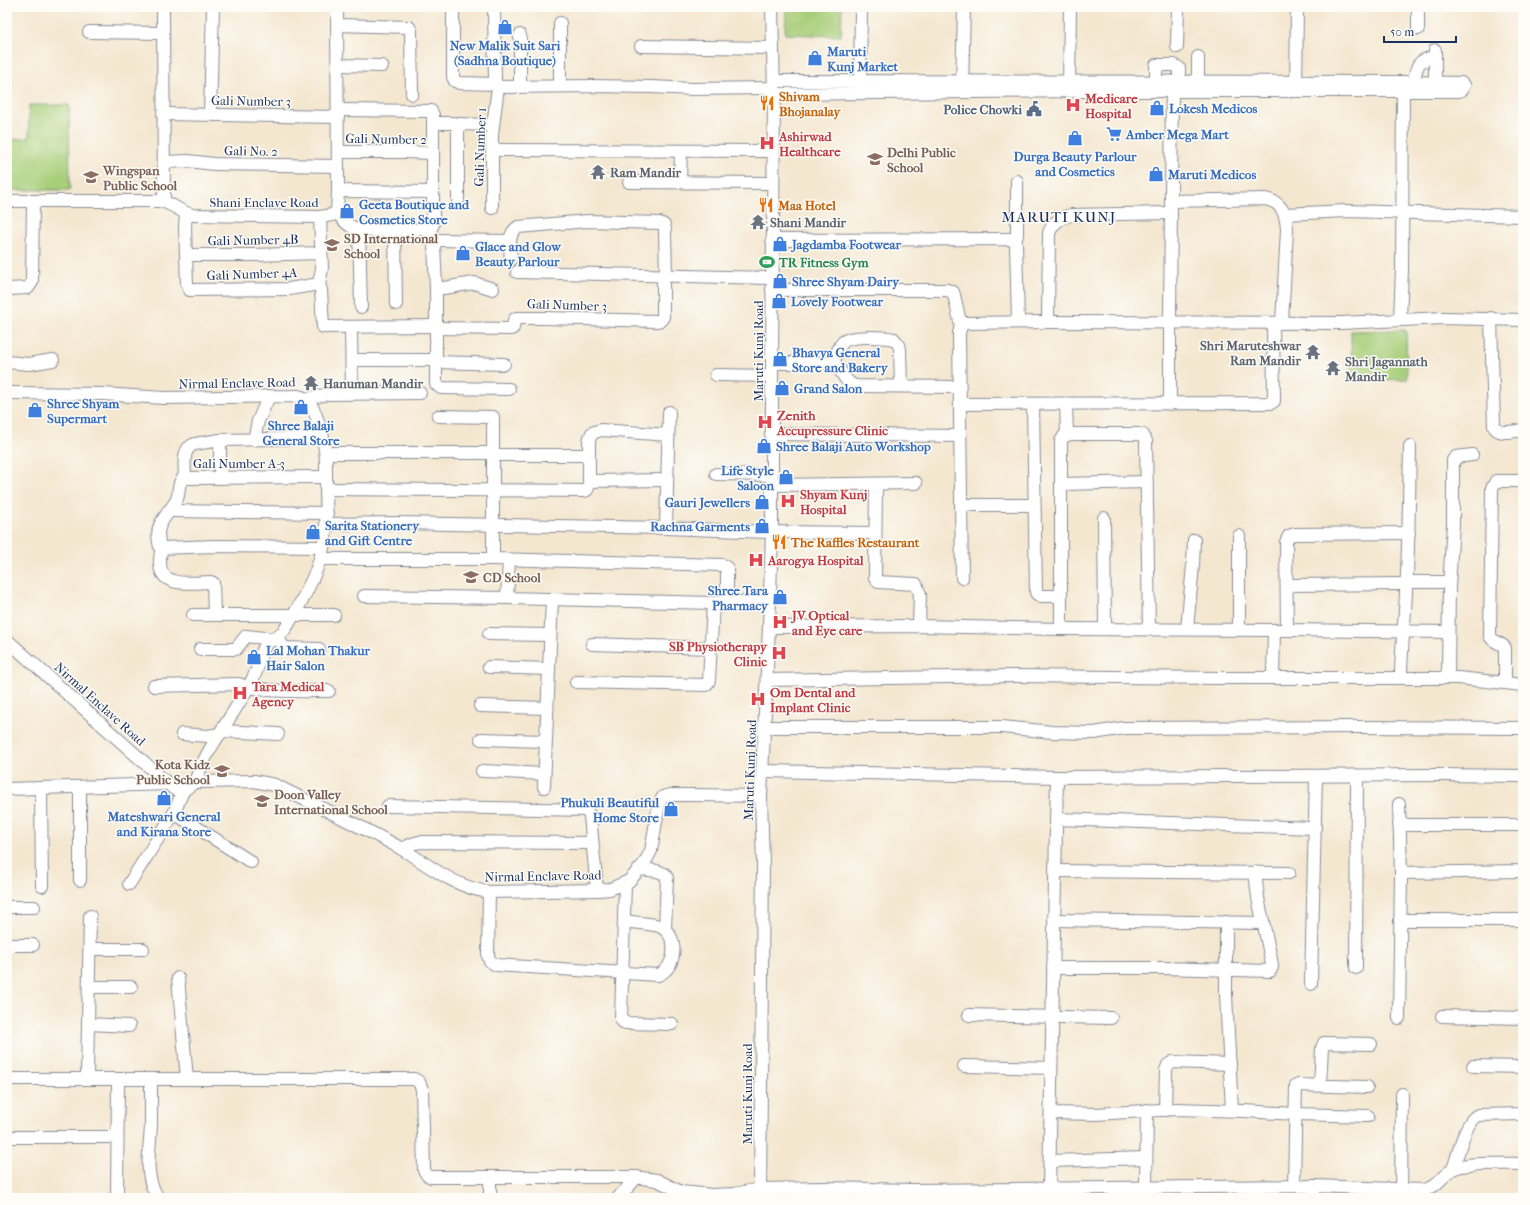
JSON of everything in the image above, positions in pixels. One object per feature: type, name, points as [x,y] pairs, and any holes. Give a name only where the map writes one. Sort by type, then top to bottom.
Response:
[{"type":"street","points":[[7,201],[164,201],[163,7]]},
{"type":"street","points":[[210,114],[213,7]]},
{"type":"street","name":"Shani Enclave Road","points":[[164,201],[186,214],[193,215],[320,217],[332,215],[337,212],[338,7]]},
{"type":"street","points":[[453,7],[453,77],[455,81],[459,83],[520,87],[644,86],[692,89],[860,86],[1174,85],[1297,87],[1406,85],[1435,82],[1461,83],[1464,85],[1463,89],[1458,91],[1406,85]]},
{"type":"street","name":"Gali Number 1","points":[[492,208],[493,124],[497,86],[494,7]]},
{"type":"street","name":"Maruti Kunj Road","points":[[760,1194],[763,864],[761,796],[772,532],[771,434],[774,88],[772,7]]},
{"type":"street","points":[[860,86],[861,7]]},
{"type":"street","points":[[962,86],[964,7]]},
{"type":"street","points":[[1069,86],[1070,7]]},
{"type":"street","points":[[1177,47],[1178,7]]},
{"type":"street","points":[[1297,7],[1297,87]]},
{"type":"street","points":[[1418,7],[1418,29]]},
{"type":"street","points":[[560,23],[560,86]]},
{"type":"street","points":[[337,25],[409,27],[411,31],[412,94]]},
{"type":"street","points":[[90,32],[163,33]]},
{"type":"street","points":[[520,35],[520,87]]},
{"type":"street","points":[[641,46],[772,48]]},
{"type":"street","points":[[1400,320],[1406,85],[1418,65],[1424,59],[1435,54],[1435,82]]},
{"type":"street","points":[[1198,57],[1198,82]]},
{"type":"street","points":[[1156,81],[1156,65],[1169,64],[1176,65],[1179,68],[1174,85],[1171,207],[1170,404]]},
{"type":"street","points":[[338,65],[382,66]]},
{"type":"street","points":[[1069,86],[1156,81],[1174,85],[1198,82],[1297,87]]},
{"type":"street","name":"Gali Number 3","points":[[163,114],[338,114],[430,111],[432,113],[433,123]]},
{"type":"street","points":[[433,123],[432,192],[434,224],[432,236],[436,288],[436,384],[439,387],[509,389]]},
{"type":"street","name":"Gali Number 2","points":[[433,123],[493,124]]},
{"type":"street","points":[[458,124],[458,201]]},
{"type":"street","points":[[492,150],[774,151]]},
{"type":"street","points":[[680,182],[681,151]]},
{"type":"street","name":"Gali Number 2","points":[[338,152],[404,152],[433,154]]},
{"type":"street","name":"Gali No. 2","points":[[164,162],[188,161],[214,164],[338,166]]},
{"type":"street","points":[[1017,181],[1017,235],[1015,242],[1017,247],[1018,322]]},
{"type":"street","points":[[628,182],[773,183]]},
{"type":"street","points":[[338,191],[432,192]]},
{"type":"street","points":[[960,404],[1273,403],[1277,323],[1283,285],[1286,250],[1285,214],[1279,204],[1273,200],[1265,199],[1071,215],[1057,220],[1049,233],[1048,322]]},
{"type":"street","points":[[7,289],[28,288],[32,282],[33,201]]},
{"type":"street","points":[[1285,214],[1346,211],[1523,216]]},
{"type":"street","points":[[337,212],[347,224],[359,229],[425,230],[432,236],[510,240]]},
{"type":"street","points":[[186,214],[186,255]]},
{"type":"street","points":[[320,217],[321,274],[318,284],[321,290],[322,327],[436,327]]},
{"type":"street","points":[[511,259],[511,236],[515,229],[525,226],[612,221],[660,222],[665,228],[664,276]]},
{"type":"street","points":[[359,229],[361,307]]},
{"type":"street","points":[[395,230],[396,304]]},
{"type":"street","points":[[772,240],[1011,239],[1015,242]]},
{"type":"street","name":"Gali Number 4B","points":[[186,255],[321,253]]},
{"type":"street","name":"Gali Number 4A","points":[[186,255],[187,287],[191,290],[298,288],[318,284]]},
{"type":"street","points":[[517,272],[664,276],[772,284],[951,291],[954,295],[961,326],[959,333],[959,387],[962,578]]},
{"type":"street","name":"Gali Number 3","points":[[436,327],[511,329],[513,328],[514,320],[516,318],[657,322],[663,317],[664,276]]},
{"type":"street","points":[[436,288],[474,284],[493,289]]},
{"type":"street","points":[[961,326],[970,322],[1341,323],[1443,318],[1523,320]]},
{"type":"street","points":[[1491,318],[1494,426],[1495,429],[1500,432],[1523,430]]},
{"type":"street","points":[[351,327],[352,394]]},
{"type":"street","points":[[833,363],[841,344],[847,340],[861,338],[894,339],[899,345],[900,349],[901,386]]},
{"type":"street","points":[[7,362],[29,364],[53,360]]},
{"type":"street","points":[[352,360],[436,361],[504,364]]},
{"type":"street","points":[[772,363],[833,363],[837,365],[845,379],[851,385],[959,387]]},
{"type":"street","points":[[716,375],[772,376]]},
{"type":"street","name":"Nirmal Enclave Road","points":[[7,393],[102,394],[164,398],[298,396],[306,399],[318,420],[326,454],[326,518],[322,553],[294,615],[285,630],[269,642],[263,649],[255,674],[200,769],[195,782],[183,791],[174,789],[7,640]]},
{"type":"street","points":[[306,399],[321,395],[420,393]]},
{"type":"street","points":[[254,440],[256,426],[269,396]]},
{"type":"street","points":[[1033,404],[1036,592],[1041,596],[1061,596]]},
{"type":"street","points":[[1066,404],[1067,435]]},
{"type":"street","points":[[666,528],[669,412]]},
{"type":"street","points":[[438,416],[493,417],[493,559]]},
{"type":"street","points":[[667,480],[589,481],[589,440],[592,433],[601,430],[668,435]]},
{"type":"street","points":[[771,434],[960,436]]},
{"type":"street","points":[[1061,629],[1061,441],[1067,435],[1138,434],[1143,435],[1146,441],[1149,629]]},
{"type":"street","points":[[184,478],[185,455],[188,448],[195,444],[220,440],[323,438]]},
{"type":"street","points":[[220,440],[220,478]]},
{"type":"street","points":[[1401,678],[1409,533],[1410,446]]},
{"type":"street","points":[[326,454],[589,455]]},
{"type":"street","points":[[1448,678],[1449,582],[1453,524],[1453,458],[1472,455]]},
{"type":"street","points":[[716,474],[772,480],[876,484],[916,483]]},
{"type":"street","name":"Gali Number A-3","points":[[214,615],[213,584],[211,582],[181,582],[169,580],[162,572],[158,532],[162,520],[177,498],[181,479],[220,478],[493,490],[584,491],[588,488],[589,481]]},
{"type":"street","points":[[1505,683],[1505,648],[1494,641],[1490,636],[1492,488],[1496,481],[1523,481]]},
{"type":"street","points":[[1061,484],[1147,482]]},
{"type":"street","points":[[876,484],[875,578],[878,582],[916,584],[920,594],[919,626]]},
{"type":"street","points":[[961,505],[1034,504]]},
{"type":"street","points":[[168,512],[493,526],[875,533]]},
{"type":"street","points":[[1104,518],[1105,629]]},
{"type":"street","points":[[1287,630],[1286,542],[1287,538],[1292,534],[1409,533]]},
{"type":"street","points":[[1239,536],[1239,629]]},
{"type":"street","points":[[1187,629],[1194,540]]},
{"type":"street","points":[[161,550],[163,547],[215,546],[322,553],[509,560],[723,565],[727,568],[727,602]]},
{"type":"street","points":[[507,598],[509,560]]},
{"type":"street","points":[[1287,585],[1449,582]]},
{"type":"street","points":[[364,596],[712,603],[770,601]]},
{"type":"street","points":[[544,787],[552,599]]},
{"type":"street","points":[[576,682],[706,685],[710,681],[712,603]]},
{"type":"street","points":[[193,615],[334,615]]},
{"type":"street","points":[[769,627],[919,626],[1061,629],[1239,629],[1448,632]]},
{"type":"street","points":[[1273,678],[1274,630]]},
{"type":"street","points":[[489,634],[550,635]]},
{"type":"street","points":[[200,649],[236,649],[246,636],[276,638],[284,648],[318,649]]},
{"type":"street","points":[[592,644],[711,648]]},
{"type":"street","points":[[489,667],[549,669]]},
{"type":"street","points":[[767,680],[1012,676],[1448,678],[1523,685]]},
{"type":"street","points":[[154,686],[239,684],[247,688],[294,691],[329,691]]},
{"type":"street","points":[[480,706],[547,708]]},
{"type":"street","points":[[765,727],[1002,727],[1052,732],[1094,733],[1124,728],[1523,728]]},
{"type":"street","points":[[182,734],[208,736],[221,733],[278,734]]},
{"type":"street","points":[[481,740],[545,741]]},
{"type":"street","points":[[482,771],[544,774]]},
{"type":"street","points":[[763,771],[1057,777],[1523,776]]},
{"type":"street","points":[[1311,984],[1316,776]]},
{"type":"street","points":[[1356,968],[1357,776]]},
{"type":"street","points":[[1049,1189],[1057,777]]},
{"type":"street","name":"Nirmal Enclave Road","points":[[195,782],[254,781],[275,784],[402,849],[459,884],[489,892],[610,889],[625,883],[640,870],[651,851],[659,804],[664,797],[693,795],[761,796]]},
{"type":"street","points":[[7,789],[169,784]]},
{"type":"street","points":[[80,787],[80,880]]},
{"type":"street","points":[[41,788],[42,886]]},
{"type":"street","points":[[129,884],[174,813],[183,791]]},
{"type":"street","points":[[1399,804],[1401,873],[1399,1018]]},
{"type":"street","points":[[388,806],[582,809],[587,811],[590,816],[597,890]]},
{"type":"street","points":[[174,813],[251,862]]},
{"type":"street","points":[[1056,819],[1314,828]]},
{"type":"street","points":[[1399,825],[1523,825]]},
{"type":"street","points":[[402,849],[419,842],[592,842]]},
{"type":"street","points":[[640,870],[657,871],[665,874],[667,878],[665,930]]},
{"type":"street","points":[[1055,871],[1289,873]]},
{"type":"street","points":[[1401,873],[1523,871]]},
{"type":"street","points":[[1053,968],[1267,971],[1272,969],[1256,888],[1255,872]]},
{"type":"street","points":[[625,883],[621,1019],[623,1022],[672,1024]]},
{"type":"street","points":[[489,892],[488,956],[492,964],[622,973],[658,974],[666,970],[671,964],[673,944],[670,936],[665,930],[659,926],[624,921]]},
{"type":"street","points":[[7,907],[34,907]]},
{"type":"street","points":[[87,1078],[90,916]]},
{"type":"street","points":[[1054,920],[1263,923]]},
{"type":"street","points":[[1400,920],[1523,920]]},
{"type":"street","points":[[1226,922],[1226,970],[1232,1110]]},
{"type":"street","points":[[7,945],[33,946]]},
{"type":"street","points":[[90,949],[143,949]]},
{"type":"street","points":[[178,978],[187,1079]]},
{"type":"street","points":[[89,987],[131,987]]},
{"type":"street","points":[[968,1015],[1052,1018],[1111,1018]]},
{"type":"street","points":[[1442,1016],[1523,1018]]},
{"type":"street","points":[[88,1024],[129,1026]]},
{"type":"street","points":[[1320,1085],[1322,1048],[1324,1043],[1371,1044]]},
{"type":"street","points":[[1165,1110],[1166,1070],[1168,1065],[1173,1062],[1230,1064]]},
{"type":"street","points":[[964,1066],[1051,1068]]},
{"type":"street","points":[[1473,1066],[1523,1067]]},
{"type":"street","points":[[7,1079],[414,1080],[419,1082],[422,1089],[424,1170],[425,1173],[431,1177],[637,1177],[657,1180],[677,1194],[715,1196],[734,1194],[963,1194],[1049,1189],[1062,1193],[1141,1191],[1186,1193],[1294,1186],[1314,1186],[1401,1194],[1433,1188],[1448,1172],[1453,1169],[1466,1166],[1523,1164]]},
{"type":"street","points":[[116,1198],[118,1079]]},
{"type":"street","points":[[151,1079],[151,1128],[148,1170],[151,1185],[158,1198]]},
{"type":"street","points":[[1294,1186],[1296,1085],[1367,1087]]},
{"type":"street","points":[[1401,1194],[1402,1094]]},
{"type":"street","points":[[1051,1113],[1096,1114],[1147,1110],[1232,1110],[1368,1116]]},
{"type":"street","points":[[1141,1191],[1146,1158],[1147,1110]]},
{"type":"street","points":[[1453,1169],[1467,1126],[1473,1117],[1478,1115],[1523,1114]]},
{"type":"street","points":[[7,1137],[117,1137]]},
{"type":"street","points":[[1050,1161],[1146,1158]]},
{"type":"street","points":[[490,1177],[490,1198]]},
{"type":"street","points":[[618,1198],[637,1177]]},
{"type":"street","points":[[1314,1186],[1314,1198]]},
{"type":"green space","points":[[786,7],[842,7],[841,36],[785,34]]},
{"type":"green space","points":[[29,105],[69,105],[70,190],[7,190],[7,140],[29,138]]},
{"type":"green space","points":[[1406,330],[1407,379],[1352,381],[1351,331]]},
{"type":"place","name":"New Malik Suit Sari (Sadhna Boutique)","points":[[505,27]]},
{"type":"place","name":"Maruti Kunj Market","points":[[815,58]]},
{"type":"place","name":"Shivam Bhojanalay","points":[[767,103]]},
{"type":"place","name":"Medicare Hospital","points":[[1073,105]]},
{"type":"place","name":"Lokesh Medicos","points":[[1157,108]]},
{"type":"place","name":"Police Chowki","points":[[1034,109]]},
{"type":"place","name":"Amber Mega Mart","points":[[1114,134]]},
{"type":"place","name":"Durga Beauty Parlour and Cosmetics","points":[[1075,138]]},
{"type":"place","name":"Ashirwad Healthcare","points":[[767,143]]},
{"type":"place","name":"Delhi Public School","points":[[875,159]]},
{"type":"place","name":"Ram Mandir","points":[[598,172]]},
{"type":"place","name":"Maruti Medicos","points":[[1156,174]]},
{"type":"place","name":"Wingspan Public School","points":[[91,177]]},
{"type":"place","name":"Maa Hotel","points":[[766,205]]},
{"type":"place","name":"Geeta Boutique and Cosmetics Store","points":[[347,211]]},
{"type":"place","name":"Shani Mandir","points":[[758,222]]},
{"type":"place","name":"Jagdamba Footwear","points":[[780,244]]},
{"type":"place","name":"SD International School","points":[[332,245]]},
{"type":"place","name":"Glace and Glow Beauty Parlour","points":[[463,253]]},
{"type":"place","name":"TR Fitness Gym","points":[[767,262]]},
{"type":"place","name":"Shree Shyam Dairy","points":[[780,281]]},
{"type":"place","name":"Lovely Footwear","points":[[779,301]]},
{"type":"place","name":"Shri Maruteshwar Ram Mandir","points":[[1313,352]]},
{"type":"place","name":"Bhavya General Store and Bakery","points":[[780,359]]},
{"type":"place","name":"Shri Jagannath Mandir","points":[[1333,368]]},
{"type":"place","name":"Hanuman Mandir","points":[[311,383]]},
{"type":"place","name":"Grand Salon","points":[[782,388]]},
{"type":"place","name":"Shree Balaji General Store","points":[[301,407]]},
{"type":"place","name":"Shree Shyam Supermart","points":[[35,410]]},
{"type":"place","name":"Zenith Accupressure Clinic","points":[[765,422]]},
{"type":"place","name":"Shree Balaji Auto Workshop","points":[[764,446]]},
{"type":"place","name":"Life Style Saloon","points":[[786,477]]},
{"type":"place","name":"Shyam Kunj Hospital","points":[[788,501]]},
{"type":"place","name":"Gauri Jewellers","points":[[762,502]]},
{"type":"place","name":"Rachna Garments","points":[[762,526]]},
{"type":"place","name":"Sarita Stationery and Gift Centre","points":[[313,532]]},
{"type":"place","name":"The Raffles Restaurant","points":[[779,542]]},
{"type":"place","name":"Aarogya Hospital","points":[[756,560]]},
{"type":"place","name":"CD School","points":[[471,577]]},
{"type":"place","name":"Shree Tara Pharmacy","points":[[780,597]]},
{"type":"place","name":"JV Optical and Eye care","points":[[780,622]]},
{"type":"place","name":"SB Physiotherapy Clinic","points":[[779,653]]},
{"type":"place","name":"Lal Mohan Thakur Hair Salon","points":[[254,657]]},
{"type":"place","name":"Tara Medical Agency","points":[[240,693]]},
{"type":"place","name":"Om Dental and Implant Clinic","points":[[758,699]]},
{"type":"place","name":"Kota Kidz Public School","points":[[222,771]]},
{"type":"place","name":"Mateshwari General and Kirana Store","points":[[164,798]]},
{"type":"place","name":"Doon Valley International School","points":[[262,801]]},
{"type":"place","name":"Phukuli Beautiful Home Store","points":[[671,809]]},
{"type":"district","name":"MARUTI KUNJ","points":[[1059,217]]}]
